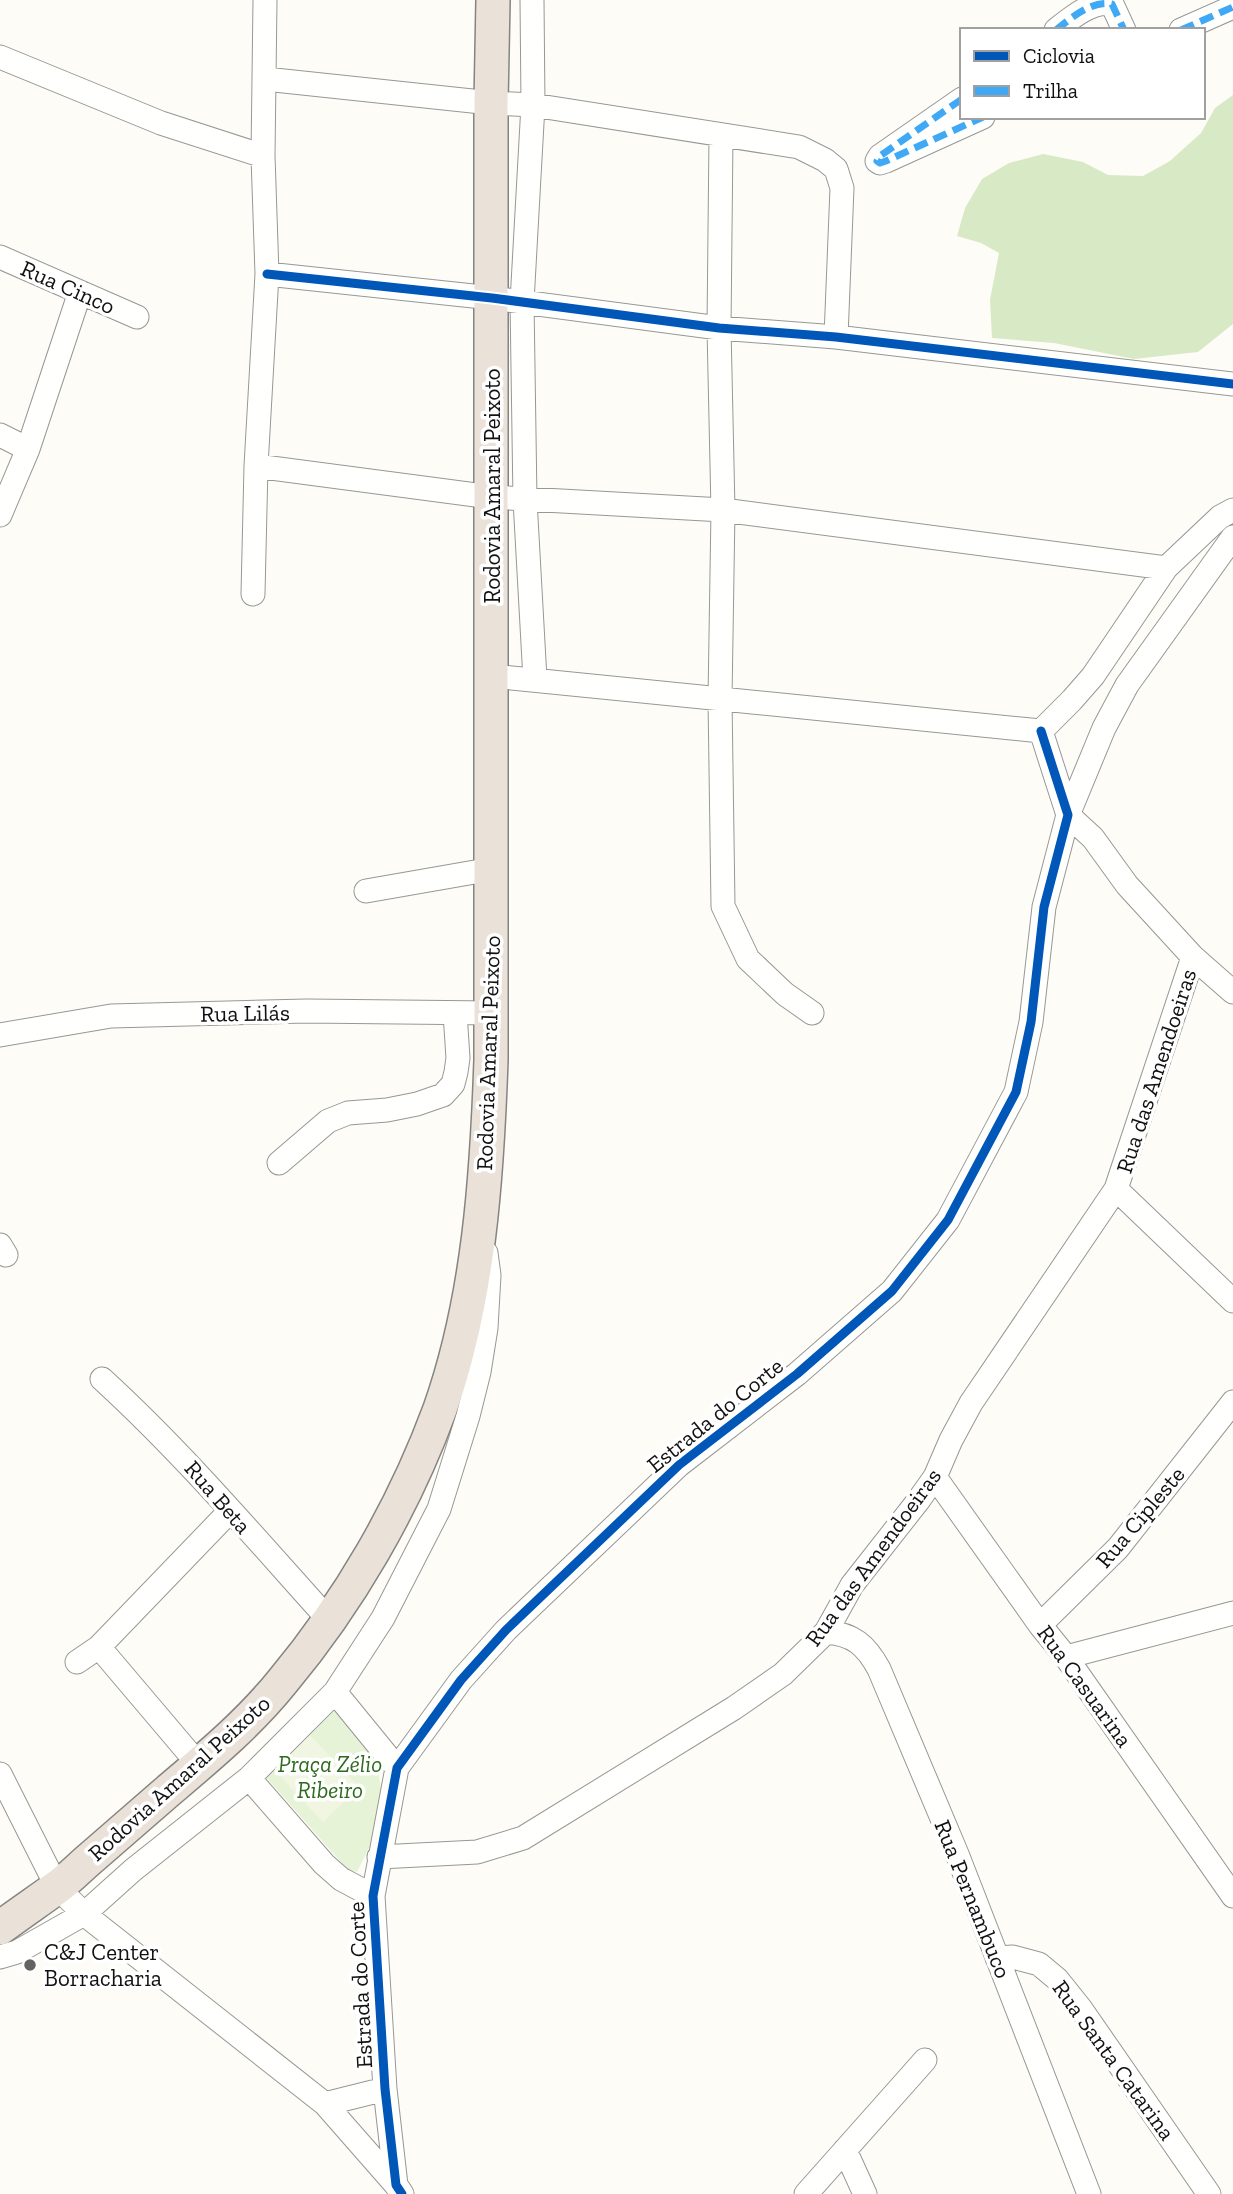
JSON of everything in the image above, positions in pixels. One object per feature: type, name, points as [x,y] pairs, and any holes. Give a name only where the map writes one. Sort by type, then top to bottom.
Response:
[{"type":"highway","name":"Rodovia Amaral Peixoto","points":[[0,1928],[57,1887],[199,1765],[252,1716],[283,1682],[358,1577],[389,1523],[440,1407],[466,1309],[481,1224],[489,1124],[492,1013],[491,497],[507,300],[491,103],[494,0]]},
{"type":"street","points":[[253,594],[256,466],[267,274],[263,156],[265,0]]},
{"type":"street","points":[[531,0],[533,106],[507,300],[525,500],[535,679]]},
{"type":"street","points":[[1059,28],[1089,4],[1101,0],[1112,4],[1123,28]]},
{"type":"street","points":[[1186,28],[1233,7]]},
{"type":"street","points":[[0,57],[161,123],[263,156]]},
{"type":"street","points":[[265,79],[533,106],[799,147],[825,160],[836,169],[842,188],[836,337]]},
{"type":"street","points":[[960,100],[880,156],[877,161],[886,161],[979,119]]},
{"type":"street","points":[[721,136],[719,328],[723,510],[720,699],[723,906],[748,960],[785,994],[813,1013]]},
{"type":"street","name":"Rua Cinco","points":[[0,257],[137,317]]},
{"type":"street","points":[[267,274],[507,300],[719,328],[836,337],[1233,384]]},
{"type":"street","points":[[0,515],[28,449],[80,292]]},
{"type":"street","points":[[0,435],[28,449]]},
{"type":"street","points":[[256,466],[491,497],[723,510],[1166,568]]},
{"type":"street","points":[[492,676],[1041,730],[1093,676],[1166,568],[1220,517],[1233,510]]},
{"type":"street","name":"Estrada do Corte","points":[[399,2189],[385,2089],[373,1896],[397,1768],[461,1680],[506,1630],[679,1465],[797,1374],[892,1291],[948,1220],[1016,1092],[1031,1022],[1044,907],[1068,815],[1104,728],[1127,685],[1233,537]]},
{"type":"street","points":[[1041,730],[1068,815],[1093,838],[1127,885],[1193,957],[1233,992]]},
{"type":"street","points":[[366,891],[492,869]]},
{"type":"street","name":"Rua das Amendoeiras","points":[[379,1857],[477,1852],[523,1838],[734,1708],[783,1674],[826,1632],[852,1585],[934,1477],[971,1403],[1116,1189],[1193,957]]},
{"type":"street","name":"Rua Lilás","points":[[0,1035],[111,1016],[307,1011],[492,1013]]},
{"type":"street","points":[[279,1163],[328,1121],[348,1113],[387,1111],[443,1095],[453,1084],[456,1072],[458,1058],[455,1013]]},
{"type":"street","points":[[1116,1189],[1233,1301]]},
{"type":"street","points":[[0,1956],[17,1952],[84,1914],[133,1870],[249,1778],[335,1692],[383,1618],[439,1509],[468,1416],[486,1328],[489,1275],[481,1224]]},
{"type":"street","name":"Rua Beta","points":[[102,1379],[192,1466],[329,1620]]},
{"type":"street","name":"Rua Cipleste","points":[[1040,1625],[1118,1548],[1233,1402]]},
{"type":"street","name":"Rua Casuarina","points":[[934,1477],[1066,1657],[1233,1896]]},
{"type":"street","points":[[77,1662],[99,1647],[230,1511]]},
{"type":"street","points":[[1066,1657],[1233,1613]]},
{"type":"street","name":"Rua Pernambuco","points":[[826,1632],[848,1635],[860,1643],[871,1654],[879,1669],[957,1854],[1089,2194]]},
{"type":"street","points":[[99,1647],[199,1765]]},
{"type":"street","points":[[335,1692],[397,1768]]},
{"type":"street","points":[[0,1774],[57,1887],[84,1914],[326,2104],[399,2189]]},
{"type":"street","points":[[249,1778],[324,1864],[341,1879],[373,1896]]},
{"type":"street","name":"Rua Santa Catarina","points":[[997,1958],[1013,1957],[1039,1964],[1057,1979],[1103,2040],[1209,2194]]},
{"type":"street","points":[[806,2194],[925,2060]]},
{"type":"street","points":[[326,2104],[385,2089]]},
{"type":"street","points":[[845,2150],[865,2194]]},
{"type":"green space","points":[[1233,95],[1233,324],[1198,352],[1134,359],[1054,343],[992,338],[990,300],[999,253],[981,243],[957,236],[965,208],[982,179],[1009,163],[1043,154],[1083,162],[1108,175],[1143,176],[1170,161],[1201,133],[1215,108]]},
{"type":"green space","name":"Praça Zélio Ribeiro","points":[[340,1709],[376,1756],[382,1795],[370,1846],[357,1872],[348,1870],[264,1775],[325,1711]]},
{"type":"green space","points":[[310,1735],[359,1787],[323,1822],[274,1770]]},
{"type":"marked path","points":[[1058,28],[1089,7],[1104,3],[1112,4],[1123,28]]},
{"type":"marked path","points":[[1186,28],[1233,7]]},
{"type":"marked path","points":[[960,100],[880,156],[877,161],[886,161],[979,119]]},
{"type":"cycle path","points":[[267,274],[492,298],[719,328],[836,337],[1233,384]]},
{"type":"cycle path","points":[[402,2194],[396,2185],[385,2089],[373,1896],[397,1768],[461,1680],[506,1630],[679,1465],[797,1374],[892,1291],[948,1220],[1016,1092],[1031,1022],[1044,907],[1068,815],[1041,731]]},
{"type":"place","name":"C&J Center Borracharia","points":[[30,1965]]}]
